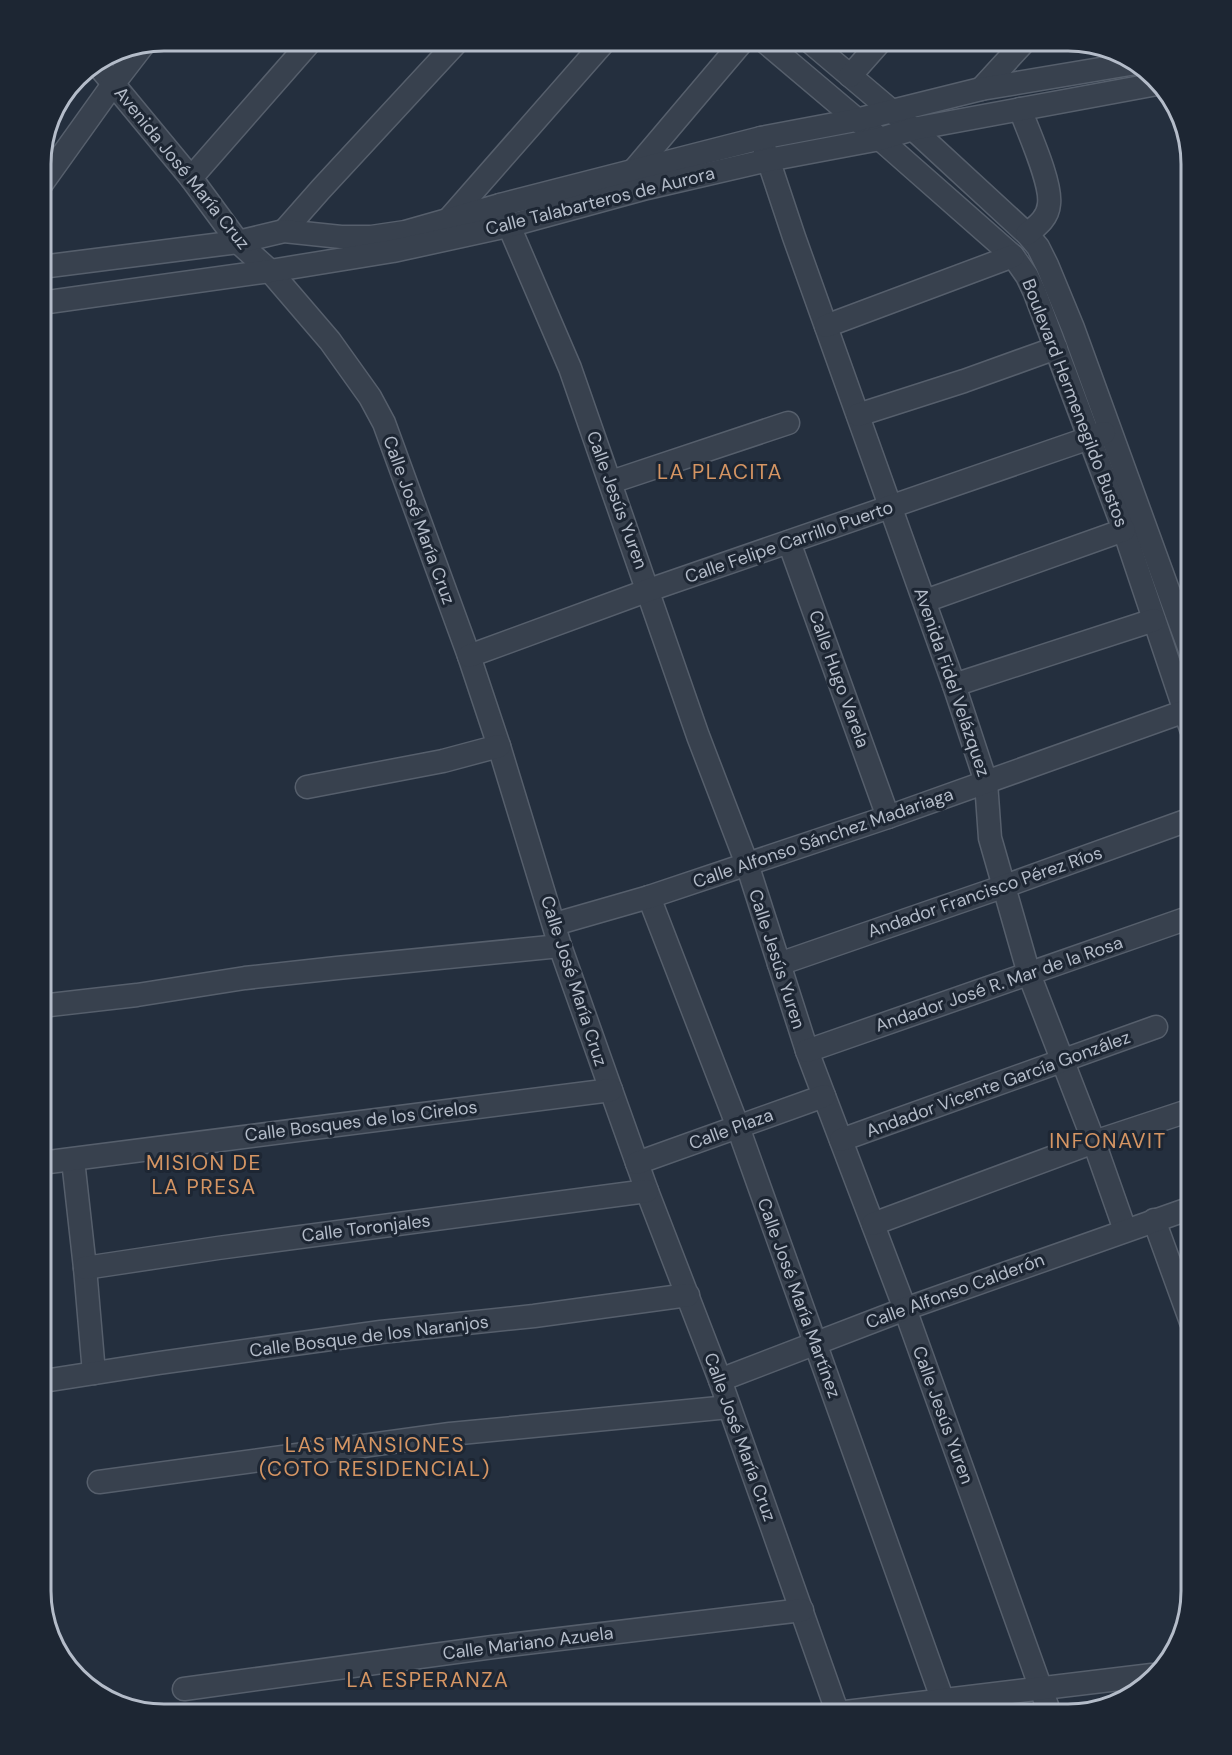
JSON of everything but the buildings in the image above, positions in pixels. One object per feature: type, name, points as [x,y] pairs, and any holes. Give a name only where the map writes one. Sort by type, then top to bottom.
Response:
[{"type":"street","points":[[191,178],[301,51]]},
{"type":"street","points":[[284,231],[449,51]]},
{"type":"street","points":[[448,219],[596,51]]},
{"type":"street","points":[[633,171],[735,51]]},
{"type":"street","name":"Boulevard Hermenegildo Bustos","points":[[776,51],[1013,256],[1027,276],[1056,348],[1100,435],[1181,629]]},
{"type":"street","name":"Boulevard Hermenegildo Bustos","points":[[821,51],[913,129],[1027,234],[1038,247],[1057,288],[1100,435],[1124,530],[1181,694]]},
{"type":"street","points":[[850,76],[872,51]]},
{"type":"street","points":[[981,89],[1015,51]]},
{"type":"street","points":[[51,171],[136,55]]},
{"type":"street","name":"Calle Talabarteros de Aurora","points":[[51,266],[238,242],[284,231],[340,237],[371,237],[405,232],[448,219],[504,215],[647,188],[856,120],[981,89],[1122,65]]},
{"type":"street","name":"Avenida José María Cruz","points":[[102,69],[191,178],[238,242],[270,271]]},
{"type":"street","name":"Calle Talabarteros de Aurora","points":[[51,302],[393,251],[633,171],[765,149],[880,139],[913,129],[1149,85]]},
{"type":"street","points":[[1020,109],[1048,187],[1049,204],[1043,220],[1027,234]]},
{"type":"street","name":"Avenida Fidel Velázquez","points":[[765,149],[954,684],[986,782],[990,838],[1029,974],[1094,1142],[1125,1230]]},
{"type":"street","name":"Calle Jesús Yuren","points":[[504,215],[570,368],[699,736],[747,864],[807,1051],[905,1308],[1047,1704]]},
{"type":"street","points":[[826,326],[1013,256]]},
{"type":"street","name":"Calle José María Cruz","points":[[270,271],[344,360],[370,397],[384,423],[469,656],[558,935],[611,1090],[647,1191],[720,1380],[802,1610],[832,1704]]},
{"type":"street","points":[[858,415],[1056,348]]},
{"type":"street","points":[[611,482],[788,423]]},
{"type":"street","name":"Calle Felipe Carrillo Puerto","points":[[469,656],[649,590],[1100,435]]},
{"type":"street","points":[[925,601],[1124,530]]},
{"type":"street","name":"Calle Hugo Varela","points":[[789,542],[888,817]]},
{"type":"street","points":[[954,684],[1154,620]]},
{"type":"street","name":"Calle Alfonso Sánchez Madariaga","points":[[51,1005],[245,978],[337,968],[558,935],[649,897],[986,782],[1181,719]]},
{"type":"street","points":[[307,788],[443,761],[499,746]]},
{"type":"street","name":"Andador Francisco Pérez Ríos","points":[[778,964],[1181,822]]},
{"type":"street","name":"Calle José María Martínez","points":[[649,897],[738,1127],[943,1701]]},
{"type":"street","name":"Andador José R. Mar de la Rosa","points":[[807,1051],[1181,921]]},
{"type":"street","name":"Andador Vicente García González","points":[[841,1140],[1155,1027]]},
{"type":"street","name":"Calle Bosques de los Cirelos","points":[[51,1162],[611,1090]]},
{"type":"street","name":"Calle Plaza","points":[[637,1162],[824,1096]]},
{"type":"street","points":[[873,1224],[1094,1142],[1181,1113]]},
{"type":"street","points":[[73,1160],[94,1373]]},
{"type":"street","name":"Calle Toronjales","points":[[85,1268],[299,1236],[647,1191]]},
{"type":"street","name":"Calle Alfonso Calderón","points":[[720,1380],[905,1308],[1181,1211]]},
{"type":"street","points":[[1154,1220],[1181,1294]]},
{"type":"street","name":"Calle Bosque de los Naranjos","points":[[51,1380],[381,1332],[534,1316],[688,1295]]},
{"type":"street","points":[[99,1482],[450,1434],[729,1407]]},
{"type":"street","name":"Calle Mariano Azuela","points":[[184,1689],[493,1647],[802,1610]]},
{"type":"street","points":[[918,1704],[1142,1676]]},
{"type":"district","name":"LA PLACITA","points":[[720,472]]},
{"type":"district","name":"INFONAVIT","points":[[1108,1141]]},
{"type":"district","name":"MISION DE LA PRESA","points":[[204,1175]]},
{"type":"district","name":"LAS MANSIONES (COTO RESIDENCIAL)","points":[[375,1457]]},
{"type":"district","name":"LA ESPERANZA","points":[[428,1680]]}]
